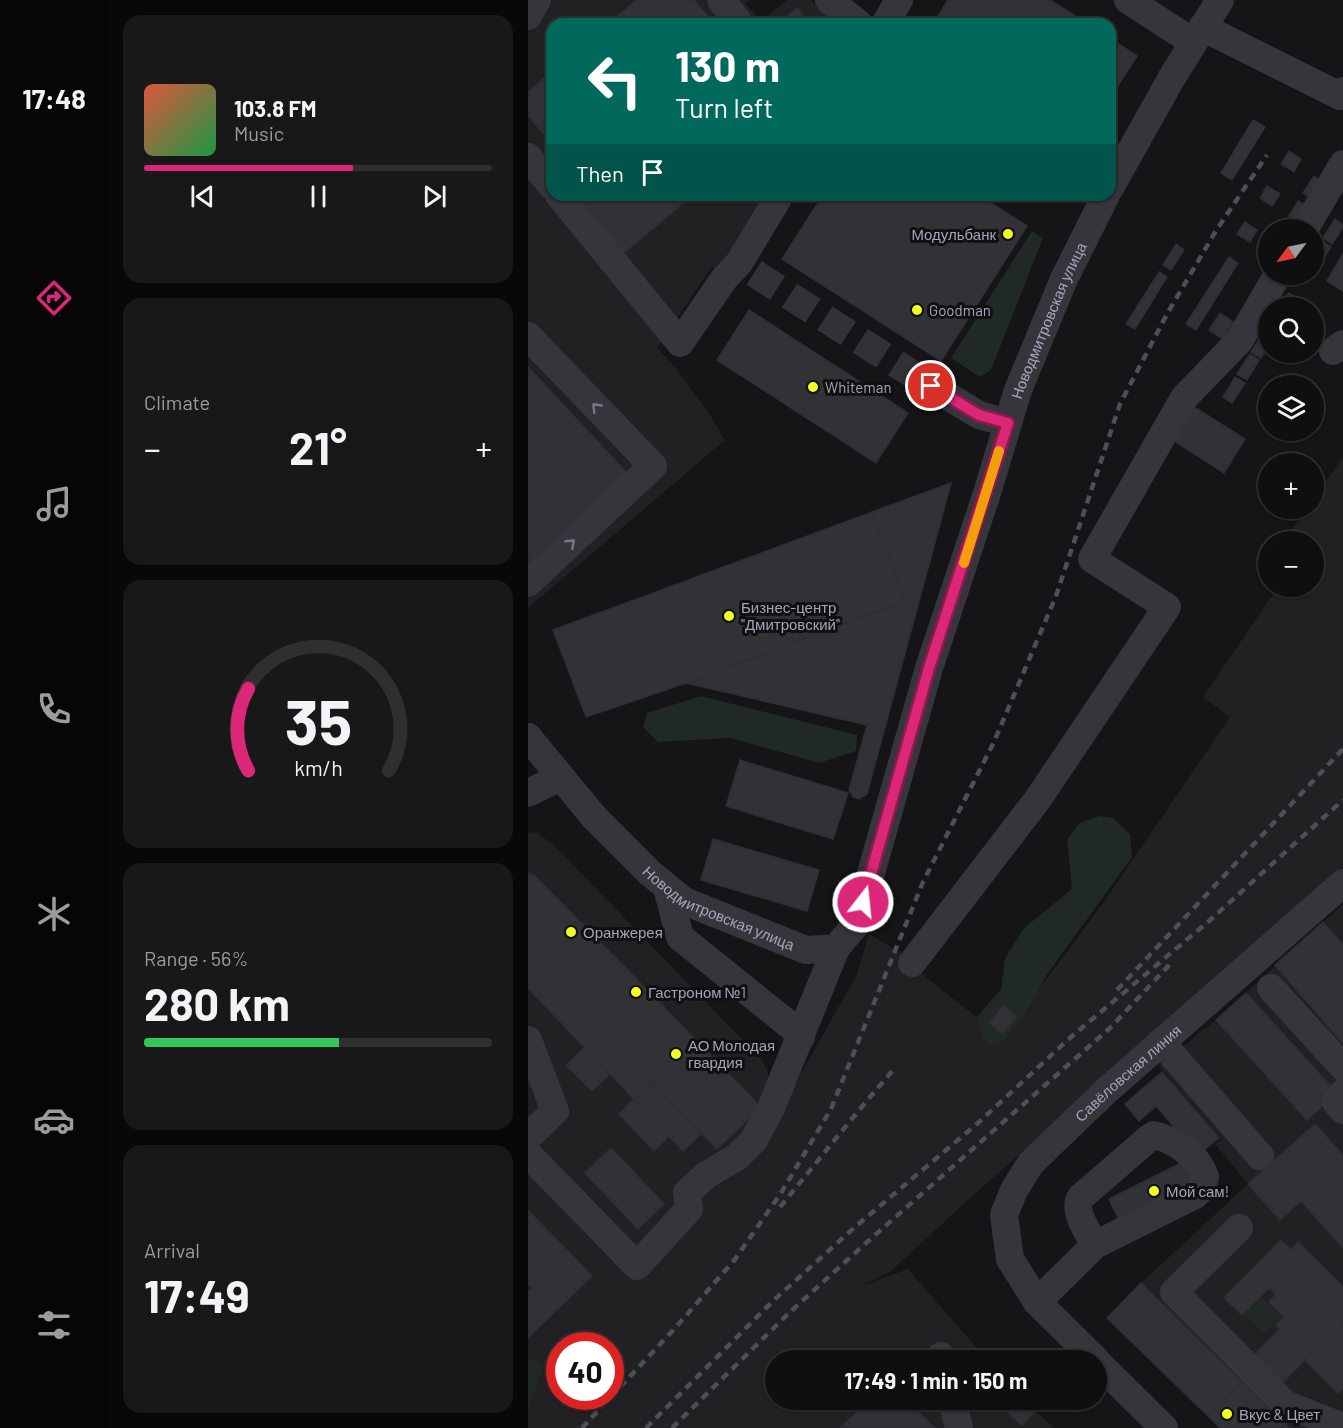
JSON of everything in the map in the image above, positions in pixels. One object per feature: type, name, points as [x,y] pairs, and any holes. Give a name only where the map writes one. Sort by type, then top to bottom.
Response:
[{"type":"street","points":[[528,16],[537,0]]},
{"type":"street","points":[[721,0],[736,18]]},
{"type":"street","points":[[829,0],[852,18]]},
{"type":"street","points":[[888,18],[899,0]]},
{"type":"street","points":[[1128,0],[1198,35],[1342,95]]},
{"type":"street","points":[[1116,178],[1220,0]]},
{"type":"street","points":[[528,157],[546,177]]},
{"type":"street","points":[[1310,219],[1343,164]]},
{"type":"street","points":[[566,201],[680,343],[724,279],[746,268],[777,201]]},
{"type":"street","name":"Новодмитровская улица","points":[[528,737],[594,817],[684,901],[806,950],[836,948],[857,922],[929,668],[1018,390],[1035,344],[1064,279],[1103,201]]},
{"type":"street","points":[[912,963],[1038,799],[1167,607],[1092,559],[1184,398],[1239,341],[1272,285]]},
{"type":"street","points":[[528,336],[653,466],[528,584]]},
{"type":"street","points":[[931,386],[979,415],[1008,423]]},
{"type":"street","points":[[528,792],[561,777]]},
{"type":"street","name":"Савёловская линия","points":[[1037,1302],[1010,1259],[1004,1215],[1014,1190],[1031,1163],[1161,1042],[1343,883]]},
{"type":"street","points":[[668,888],[680,937],[792,1027],[801,1037]]},
{"type":"street","points":[[528,1154],[637,1266],[689,1209],[687,1193],[706,1174],[737,1157],[754,1140],[771,1108],[836,948]]},
{"type":"street","points":[[1271,988],[1343,1067]]},
{"type":"street","points":[[528,1040],[555,1111],[528,1137]]},
{"type":"street","points":[[1161,1042],[1260,1156]]},
{"type":"street","points":[[1343,1093],[1336,1102],[1343,1110]]},
{"type":"street","points":[[1239,1228],[1174,1292],[1285,1404],[1343,1427]]},
{"type":"street","points":[[1085,1350],[1037,1302],[1095,1245]]},
{"type":"street","points":[[1107,1372],[1159,1426]]},
{"type":"street","points":[[954,1410],[959,1428]]},
{"type":"shaded area","points":[[528,0],[750,0],[746,4],[758,18],[546,18],[546,201],[767,201],[724,270],[711,268],[657,348],[675,367],[725,440],[528,608]]},
{"type":"shaded area","points":[[787,0],[811,0],[830,18],[765,18]]},
{"type":"shaded area","points":[[1032,231],[1043,238],[991,370],[980,377],[951,358]]},
{"type":"shaded area","points":[[1343,457],[1343,867],[891,1271],[862,1286],[908,1269],[978,1350],[765,1350],[765,1410],[1035,1410],[1054,1428],[528,1428],[528,832],[537,833],[554,845],[761,1059],[768,1072],[769,1093],[787,1099],[857,974],[869,934],[901,953],[929,980],[1003,1037],[1104,902],[1230,717],[1203,697],[1271,597],[1324,597],[1324,531],[1291,531],[1300,519],[1324,519],[1324,484]]},
{"type":"shaded area","points":[[701,696],[857,735],[856,751],[819,763],[731,738],[658,742],[643,727],[647,713]]},
{"type":"shaded area","points":[[1100,816],[1113,818],[1130,834],[1132,857],[1048,973],[1020,1022],[1000,1044],[989,1045],[982,1037],[977,1017],[1001,989],[1005,958],[1024,928],[1072,889],[1067,840],[1079,823]]},
{"type":"shaded area","points":[[1343,904],[1343,1428],[1220,1428],[1107,1318],[1141,1283],[1248,1184],[1215,1144],[1221,1139],[1159,1066],[1216,1020]]},
{"type":"shaded area","points":[[1262,1298],[1281,1317],[1264,1334],[1244,1315]]},
{"type":"shaded area","points":[[528,1357],[544,1366],[528,1409]]},
{"type":"building","points":[[637,0],[694,0],[709,18],[615,18]]},
{"type":"building","points":[[948,0],[1050,0],[1078,18],[937,18]]},
{"type":"building","points":[[797,8],[805,18],[785,18]]},
{"type":"building","points":[[1116,42],[1137,56],[1116,89]]},
{"type":"building","points":[[546,76],[546,137],[528,115],[528,92]]},
{"type":"building","points":[[1253,120],[1265,127],[1232,180],[1221,173]]},
{"type":"building","points":[[1289,151],[1301,159],[1294,172],[1281,164]]},
{"type":"building","points":[[1314,176],[1323,182],[1313,199],[1303,193]]},
{"type":"building","points":[[1267,186],[1280,194],[1272,206],[1260,198]]},
{"type":"building","points":[[579,201],[686,201],[620,256]]},
{"type":"building","name":"Goodman","points":[[819,201],[988,201],[1027,226],[941,361],[782,259]]},
{"type":"building","points":[[1298,201],[1308,207],[1300,219],[1289,216]]},
{"type":"building","points":[[1335,219],[1343,225],[1332,244],[1324,236]]},
{"type":"building","points":[[1245,222],[1257,230],[1250,242],[1237,234]]},
{"type":"building","points":[[1324,243],[1331,247],[1324,258]]},
{"type":"building","points":[[1176,244],[1184,250],[1171,270],[1163,265]]},
{"type":"building","points":[[1343,254],[1343,291],[1327,281]]},
{"type":"building","points":[[1229,257],[1238,263],[1196,330],[1186,324]]},
{"type":"building","points":[[1159,272],[1167,277],[1135,329],[1126,324]]},
{"type":"building","name":"Whiteman","points":[[749,310],[908,413],[876,463],[717,360]]},
{"type":"building","points":[[1220,313],[1233,322],[1223,339],[1209,330]]},
{"type":"building","points":[[1258,341],[1258,356],[1251,352]]},
{"type":"building","points":[[1250,354],[1258,359],[1247,380],[1237,374]]},
{"type":"building","points":[[528,367],[628,474],[528,568]]},
{"type":"building","points":[[1235,377],[1245,383],[1232,403],[1223,397]]},
{"type":"building","points":[[1194,407],[1245,439],[1224,473],[1173,440]]},
{"type":"building","points":[[951,483],[867,794],[859,799],[853,797],[849,790],[867,725],[686,683],[905,601],[872,512]]},
{"type":"building","name":"Бизнес-центр \"Дмитровский\"","points":[[872,512],[905,601],[686,683],[586,717],[553,630]]},
{"type":"building","points":[[740,760],[848,793],[833,839],[726,806]]},
{"type":"building","points":[[713,839],[819,870],[807,911],[701,880]]},
{"type":"building","points":[[528,874],[534,875],[616,958],[574,1000],[701,1134],[683,1151],[528,988]]},
{"type":"building","points":[[1323,922],[1343,945],[1343,1043],[1275,965]]},
{"type":"building","points":[[616,958],[761,1107],[717,1149],[574,1000]]},
{"type":"building","points":[[1246,993],[1337,1093],[1307,1120],[1216,1020]]},
{"type":"building","points":[[1003,1006],[1017,1016],[1003,1034],[989,1023]]},
{"type":"building","points":[[585,1047],[610,1074],[592,1091],[566,1065]]},
{"type":"building","points":[[1162,1072],[1219,1138],[1198,1155],[1142,1089]]},
{"type":"building","points":[[1142,1089],[1156,1106],[1139,1121],[1125,1104]]},
{"type":"building","points":[[634,1099],[669,1136],[654,1151],[619,1114]]},
{"type":"building","points":[[1315,1124],[1343,1155],[1343,1248],[1301,1201],[1280,1220],[1248,1184]]},
{"type":"building","points":[[611,1148],[664,1204],[638,1229],[585,1173]]},
{"type":"building","name":"Мой сам!","points":[[1187,1160],[1199,1183],[1120,1222],[1109,1199]]},
{"type":"building","points":[[528,1210],[592,1276],[528,1338],[528,1292],[532,1288],[528,1284]]},
{"type":"building","points":[[1281,1240],[1291,1250],[1298,1242],[1343,1287],[1343,1322],[1305,1360],[1277,1332],[1279,1329],[1276,1325],[1284,1317],[1269,1302],[1276,1294],[1269,1288],[1242,1315],[1224,1298]]},
{"type":"building","points":[[1141,1283],[1242,1382],[1208,1416],[1107,1318]]},
{"type":"building","points":[[1343,1322],[1343,1388],[1338,1393],[1305,1360]]},
{"type":"building","points":[[1277,1332],[1305,1360],[1281,1384],[1253,1356]]},
{"type":"building","points":[[1242,1382],[1289,1428],[1220,1428],[1208,1416]]},
{"type":"building","points":[[859,1410],[916,1410],[935,1428],[840,1428]]},
{"type":"building","points":[[1005,1410],[1036,1410],[1022,1425]]},
{"type":"tunnel","points":[[754,273],[931,386]]},
{"type":"railway","points":[[733,1262],[781,1193],[831,1109],[923,882],[994,742],[1056,596],[1120,404],[1167,314],[1217,229],[1267,155]]},
{"type":"railway","points":[[1117,990],[1343,749]]},
{"type":"railway","points":[[646,1428],[775,1299],[855,1227],[978,1123],[1071,1037],[1209,921],[1343,800]]},
{"type":"railway","points":[[672,1428],[790,1312],[1110,1028],[1173,961]]},
{"type":"railway","points":[[780,1207],[896,1067]]},
{"type":"railway","points":[[582,1428],[676,1327],[737,1257]]},
{"type":"slow traffic","points":[[964,563],[999,451]]},
{"type":"place","name":"Модульбанк","points":[[1008,234]]},
{"type":"place","name":"Goodman","points":[[917,310]]},
{"type":"place","name":"Whiteman","points":[[813,387]]},
{"type":"place","name":"Бизнес-центр \"Дмитровский\"","points":[[729,616]]},
{"type":"place","name":"Оранжерея","points":[[571,932]]},
{"type":"place","name":"Гастроном №1","points":[[636,992]]},
{"type":"place","name":"АО Молодая гвардия","points":[[676,1054]]},
{"type":"place","name":"Мой сам!","points":[[1154,1191]]},
{"type":"place","name":"Вкус & Цвет","points":[[1227,1414]]},
{"type":"route","points":[[863,902],[929,668],[1008,423],[979,415],[931,386]]}]
